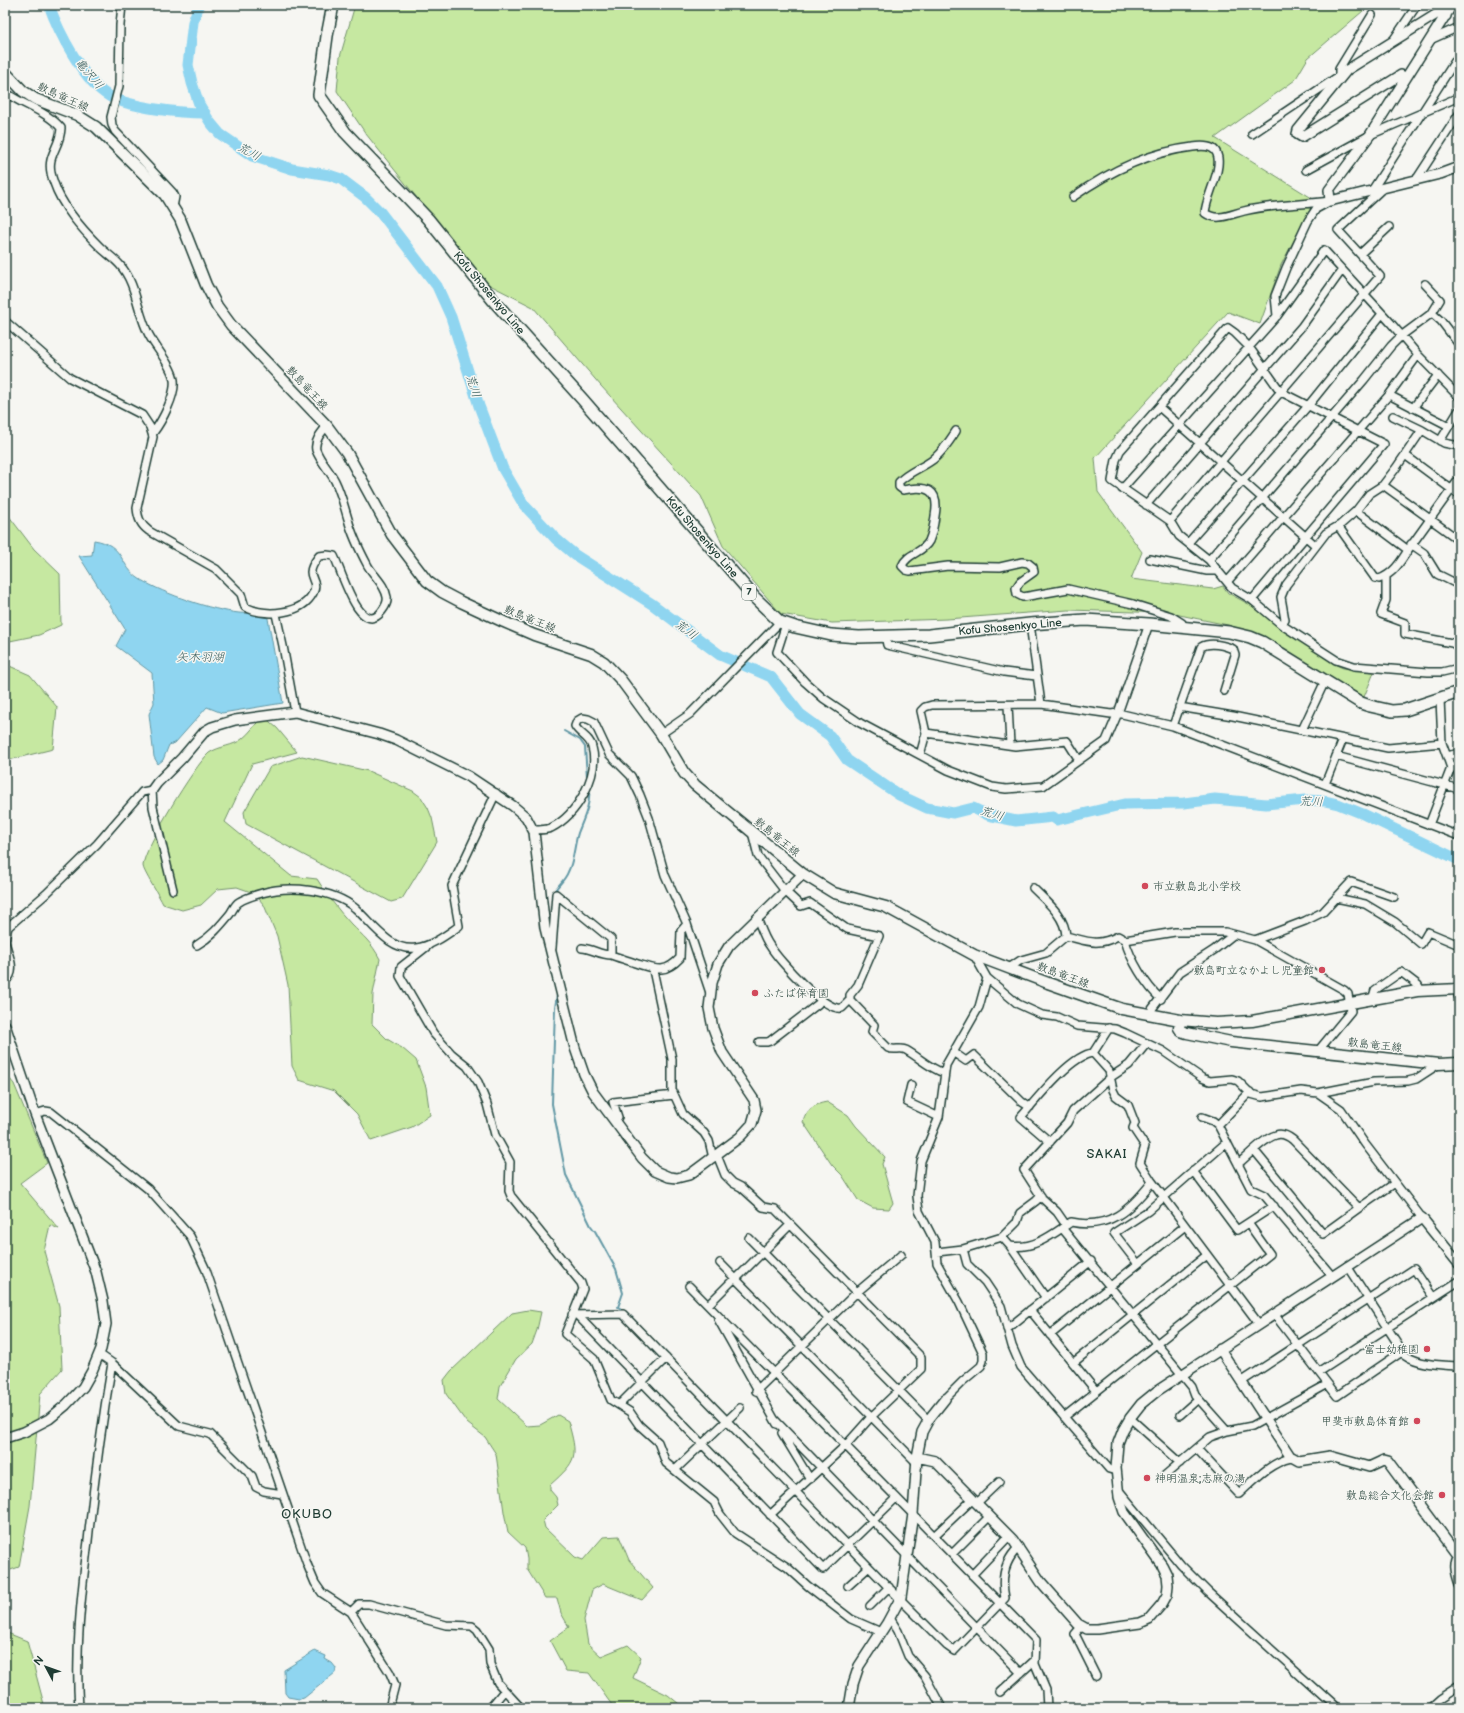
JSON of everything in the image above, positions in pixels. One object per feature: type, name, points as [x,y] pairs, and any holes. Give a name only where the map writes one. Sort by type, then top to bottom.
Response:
[{"type":"main road","name":"Kofu Shosenkyo Line","points":[[333,5],[326,36],[319,94],[345,132],[428,219],[493,300],[583,400],[755,598],[783,623],[830,635],[860,637],[885,635],[929,635],[1030,624],[1085,620],[1149,624],[1184,629],[1228,632],[1250,637],[1262,642],[1361,703],[1380,709],[1392,711],[1405,710],[1459,692]]},
{"type":"main road","name":"敷島竜王線","points":[[5,72],[9,80],[35,99],[77,115],[96,127],[164,195],[173,206],[180,219],[206,285],[217,306],[231,325],[327,426],[347,453],[392,535],[428,581],[442,592],[504,622],[534,635],[591,654],[604,662],[621,680],[661,734],[684,773],[695,785],[803,874],[834,893],[886,907],[974,955],[1122,1009],[1150,1015],[1180,1020],[1216,1022],[1252,1021],[1421,991],[1458,989]]},
{"type":"main road","name":"敷島竜王線","points":[[1180,1020],[1179,1028],[1182,1031],[1231,1042],[1439,1064],[1459,1063]]},
{"type":"street","points":[[122,5],[120,25],[119,82],[112,117],[112,125],[115,131],[173,193],[175,197],[173,206]]},
{"type":"street","points":[[1392,43],[1417,5]]},
{"type":"street","points":[[1330,201],[1329,190],[1370,135],[1452,5]]},
{"type":"street","points":[[1252,134],[1347,70],[1440,12],[1446,16]]},
{"type":"street","points":[[1339,76],[1339,69],[1372,15]]},
{"type":"street","points":[[1430,40],[1459,27]]},
{"type":"street","points":[[1371,192],[1459,55]]},
{"type":"street","points":[[1347,70],[1296,132],[1298,136],[1302,137],[1401,75],[1406,78]]},
{"type":"street","points":[[5,92],[16,100],[46,116],[61,128],[61,134],[50,159],[50,170],[59,196],[72,215],[94,240],[116,260],[125,271],[149,334],[172,373],[174,381],[173,396],[153,433],[137,508],[141,524],[149,531],[216,569],[241,594],[245,607],[252,610],[276,614],[289,611],[306,602],[314,592],[316,584],[311,572],[314,563],[319,556],[334,556],[356,607],[361,614],[368,618],[375,617],[381,613],[386,604],[387,598],[368,567],[356,542],[335,481],[317,452],[316,446],[318,439],[327,426]]},
{"type":"street","points":[[1306,170],[1370,135],[1459,97]]},
{"type":"street","points":[[1416,180],[1459,114]]},
{"type":"street","points":[[1073,197],[1103,178],[1135,163],[1172,150],[1201,146],[1212,148],[1216,152],[1218,158],[1217,169],[1206,207],[1206,213],[1210,216],[1220,217],[1264,207],[1330,201],[1440,174],[1459,167]]},
{"type":"street","points":[[1170,521],[1380,276],[1338,230],[1382,189]]},
{"type":"street","points":[[1277,316],[1275,296],[1308,220],[1316,209],[1330,201]]},
{"type":"street","points":[[1360,254],[1389,227]]},
{"type":"street","points":[[1122,489],[1277,316],[1324,250],[1418,355],[1459,397]]},
{"type":"street","points":[[1146,505],[1302,326],[1342,270]]},
{"type":"street","points":[[1209,560],[1332,418],[1391,346],[1432,313],[1440,300],[1425,284]]},
{"type":"street","points":[[1432,313],[1457,342],[1459,341]]},
{"type":"street","points":[[1188,544],[1242,480],[1308,406],[1382,314]]},
{"type":"street","points":[[5,322],[65,374],[142,416],[153,433]]},
{"type":"street","points":[[1252,600],[1384,444],[1281,392],[1249,347],[1228,328],[1120,451],[1116,460],[1112,481],[1170,521],[1179,536],[1209,560],[1232,588],[1252,600],[1282,625],[1336,660],[1345,664],[1428,672],[1442,672],[1459,668]]},
{"type":"street","points":[[1227,582],[1389,395],[1418,355]]},
{"type":"street","points":[[1413,408],[1438,375]]},
{"type":"street","points":[[1389,395],[1449,426]]},
{"type":"street","points":[[1159,407],[1315,545]]},
{"type":"street","points":[[1440,441],[1459,410]]},
{"type":"street","points":[[1393,416],[1444,443],[1459,446]]},
{"type":"street","points":[[1282,625],[1284,620],[1281,604],[1283,591],[1315,545],[1326,533],[1338,526],[1356,511],[1369,494],[1383,485],[1422,430]]},
{"type":"street","points":[[956,431],[949,442],[933,460],[903,477],[899,482],[899,487],[902,490],[916,487],[928,489],[936,498],[936,510],[928,542],[919,551],[908,556],[904,561],[902,566],[906,570],[910,571],[948,566],[1000,567],[1028,563],[1033,567],[1034,572],[1020,582],[1016,588],[1017,594],[1023,597],[1068,589],[1133,604],[1171,616],[1182,623],[1184,629]]},
{"type":"street","points":[[1405,455],[1459,495]]},
{"type":"street","points":[[1338,526],[1375,578],[1379,579],[1386,576],[1398,566],[1459,479]]},
{"type":"street","points":[[1383,485],[1459,540]]},
{"type":"street","points":[[1356,511],[1410,547],[1424,553],[1438,574],[1459,585]]},
{"type":"street","points":[[1150,560],[1207,571],[1217,571]]},
{"type":"street","points":[[1386,576],[1386,600],[1381,614],[1405,623],[1405,634],[1452,643],[1459,647]]},
{"type":"street","points":[[276,614],[295,712]]},
{"type":"street","points":[[661,734],[690,714],[772,630],[783,623]]},
{"type":"street","points":[[783,623],[777,652],[805,682],[823,698],[854,719],[920,756],[971,780],[992,787],[1006,789],[1043,786],[1106,741],[1118,713],[1149,624]]},
{"type":"street","points":[[1030,624],[1041,704]]},
{"type":"street","points":[[1225,646],[1228,632]]},
{"type":"street","points":[[885,635],[887,645],[996,670],[1036,676]]},
{"type":"street","points":[[1173,726],[1200,647],[1206,644],[1225,646],[1233,649],[1236,655],[1224,691]]},
{"type":"street","points":[[1302,730],[1325,681]]},
{"type":"street","points":[[1429,825],[1451,768],[1442,743],[1440,699]]},
{"type":"street","points":[[920,756],[926,733],[921,711],[925,707],[932,705],[1041,704],[1111,714],[1118,713],[1173,726],[1459,836]]},
{"type":"street","points":[[1008,705],[1010,745]]},
{"type":"street","points":[[1179,707],[1233,716],[1388,748],[1442,743]]},
{"type":"street","points":[[5,981],[10,977],[12,970],[5,941],[6,934],[11,924],[46,894],[96,844],[142,792],[152,790],[205,731],[212,727],[242,719],[295,712],[388,737],[460,771],[496,793],[521,812],[533,830],[536,840],[542,909],[581,1067],[593,1092],[649,1166],[662,1175],[677,1178],[689,1175],[715,1157],[748,1131],[752,1124],[756,1110],[754,1100],[722,1052],[710,1019],[710,993],[714,974],[723,954],[739,935],[803,874]]},
{"type":"street","points":[[533,830],[550,828],[564,819],[589,785],[593,772],[594,759],[592,745],[575,726],[577,721],[582,718],[594,722],[609,754],[631,776],[640,795],[649,818],[665,875],[687,924],[710,993]]},
{"type":"street","points":[[926,733],[1010,745],[1067,742],[1079,760]]},
{"type":"street","points":[[1325,784],[1343,739]]},
{"type":"street","points":[[1447,756],[1459,753]]},
{"type":"street","points":[[1336,756],[1459,789]]},
{"type":"street","points":[[1451,768],[1459,768]]},
{"type":"street","points":[[152,790],[153,807],[172,890]]},
{"type":"street","points":[[496,793],[452,886],[460,926],[430,944],[401,967],[400,976],[434,1033],[452,1054],[467,1066],[478,1082],[487,1104],[495,1135],[510,1162],[509,1191],[581,1283],[583,1289],[574,1315],[565,1334],[594,1359],[608,1394],[612,1400],[630,1412],[639,1425],[658,1442],[666,1463],[714,1502],[725,1522],[743,1540],[787,1567],[808,1586],[851,1619],[881,1632]]},
{"type":"street","points":[[752,832],[758,856],[785,891],[801,906],[810,903],[847,929],[879,936],[858,985],[850,996],[850,1000],[839,1009],[821,1000],[806,987],[771,948],[757,918]]},
{"type":"street","points":[[1255,940],[1305,921],[1323,912],[1351,882],[1394,897]]},
{"type":"street","points":[[197,945],[207,940],[217,930],[239,902],[263,893],[297,888],[312,890],[342,900],[354,907],[387,940],[395,944],[415,948],[430,944]]},
{"type":"street","points":[[1009,968],[1021,960],[1046,953],[1066,936],[1066,928],[1062,920],[1033,888]]},
{"type":"street","points":[[552,954],[556,894],[610,939],[611,955]]},
{"type":"street","points":[[1336,898],[1365,904],[1395,922],[1421,944],[1428,932],[1459,945]]},
{"type":"street","points":[[582,948],[611,955],[652,970],[665,969],[672,966],[680,958],[681,931],[687,924]]},
{"type":"street","points":[[1066,936],[1085,942],[1098,943],[1108,941],[1118,936],[1126,940],[1175,932],[1225,932],[1255,940],[1344,990],[1348,994],[1351,1011],[1318,1051]]},
{"type":"street","points":[[1150,1015],[1152,1009],[1180,972],[1214,950],[1233,934]]},
{"type":"street","points":[[1126,940],[1127,948],[1150,990],[1161,999]]},
{"type":"street","points":[[974,955],[987,978],[1013,1001],[1033,1012],[1057,1017],[1077,1026],[1109,1028],[1125,1033],[1181,1062],[1189,1070],[1202,1078],[1210,1081],[1232,1079],[1238,1081],[1255,1096],[1262,1097],[1301,1091],[1318,1093],[1374,1082],[1408,1082],[1416,1079],[1439,1064]]},
{"type":"street","points":[[652,970],[672,1059],[671,1084],[674,1095],[683,1114],[706,1137],[725,1175],[763,1207],[775,1209],[856,1293],[921,1357],[921,1369],[871,1417],[846,1445],[820,1467],[810,1479],[770,1515]]},
{"type":"street","points":[[1372,1000],[1375,990],[1401,972],[1418,985],[1421,991]]},
{"type":"street","points":[[849,1708],[853,1684],[859,1666],[890,1618],[900,1599],[913,1514],[916,1460],[922,1432],[928,1420],[945,1399],[963,1380],[981,1366],[983,1361],[983,1353],[959,1302],[937,1263],[938,1252],[935,1242],[919,1211],[917,1196],[921,1161],[939,1117],[946,1065],[979,1007],[987,978]]},
{"type":"street","points":[[1458,989],[1459,1000]]},
{"type":"street","points":[[759,1042],[770,1041],[818,1004],[821,1000]]},
{"type":"street","points":[[850,1000],[874,1025],[872,1032],[888,1048],[905,1049],[924,1064],[944,1073]]},
{"type":"street","points":[[5,1025],[36,1114],[96,1272],[106,1324],[99,1354],[83,1387],[66,1405],[49,1419],[24,1432],[5,1438]]},
{"type":"street","points":[[1050,1142],[1021,1117],[1049,1086],[1078,1058],[1086,1054],[1093,1053],[1109,1028]]},
{"type":"street","points":[[1147,1044],[1129,1065],[1072,1111],[1067,1123],[1024,1170],[1041,1196],[1057,1212],[1064,1227],[1091,1262],[1182,1374],[1192,1387],[1198,1399],[1227,1431]]},
{"type":"street","points":[[953,1052],[966,1061],[974,1056],[1022,1102],[1030,1107]]},
{"type":"street","points":[[1093,1053],[1109,1071],[1113,1090],[1116,1096],[1128,1105],[1134,1123],[1133,1128],[1144,1146],[1140,1163],[1152,1182],[1259,1324]]},
{"type":"street","points":[[911,1085],[907,1102],[939,1117]]},
{"type":"street","points":[[1218,1125],[1250,1092]]},
{"type":"street","points":[[1318,1093],[1341,1109],[1354,1126],[1364,1144],[1459,1264]]},
{"type":"street","points":[[615,1121],[618,1117],[613,1102],[674,1095]]},
{"type":"street","points":[[36,1114],[48,1111],[57,1117],[148,1189],[190,1236],[206,1270],[282,1494],[315,1583],[322,1593],[352,1612],[390,1673],[395,1685],[389,1708]]},
{"type":"street","points":[[1202,1118],[1213,1120],[1218,1125],[1251,1189],[1264,1195],[1332,1276]]},
{"type":"street","points":[[1238,1164],[1269,1138],[1277,1134],[1287,1135],[1359,1208]]},
{"type":"street","points":[[1138,1264],[1114,1233],[1148,1211],[1227,1142]]},
{"type":"street","points":[[1254,1150],[1323,1234],[1395,1183]]},
{"type":"street","points":[[1193,1172],[1237,1230],[1274,1206]]},
{"type":"street","points":[[1010,1246],[1021,1247],[1037,1243],[1071,1222],[1084,1225],[1096,1224],[1111,1220],[1120,1215],[1140,1197],[1152,1182]]},
{"type":"street","points":[[938,1252],[963,1249],[1002,1237],[1017,1222],[1020,1213],[1041,1196]]},
{"type":"street","points":[[720,1263],[871,1417],[916,1460],[935,1461],[990,1516],[1019,1547],[1031,1569],[1071,1617],[1087,1629],[1097,1629],[1140,1623],[1149,1619],[1162,1604],[1168,1585],[1167,1575],[1162,1565],[1124,1512],[1117,1488],[1116,1471],[1118,1443],[1130,1418],[1141,1404],[1182,1374],[1422,1218]]},
{"type":"street","points":[[1064,1417],[1270,1254],[1248,1223]]},
{"type":"street","points":[[708,1305],[790,1225]]},
{"type":"street","points":[[1050,1335],[1185,1226]]},
{"type":"street","points":[[1002,1237],[1010,1246],[1046,1298]]},
{"type":"street","points":[[749,1238],[928,1420]]},
{"type":"street","points":[[963,1249],[967,1264],[985,1282],[1001,1306],[1016,1357],[1021,1366],[1109,1469],[1116,1471]]},
{"type":"street","points":[[757,1390],[856,1293],[901,1254]]},
{"type":"street","points":[[1073,1363],[1207,1255]]},
{"type":"street","points":[[1007,1329],[1091,1262]]},
{"type":"street","points":[[1347,1266],[1387,1328],[1403,1351],[1411,1359],[1441,1365],[1459,1366]]},
{"type":"street","points":[[1241,1382],[1414,1269],[1433,1298]]},
{"type":"street","points":[[1319,1372],[1459,1281]]},
{"type":"street","points":[[689,1286],[1036,1640],[1035,1664],[1046,1690],[1047,1708]]},
{"type":"street","points":[[1030,1310],[1096,1391]]},
{"type":"street","points":[[714,1311],[757,1390],[810,1479]]},
{"type":"street","points":[[574,1315],[623,1314],[888,1587],[946,1646],[954,1651],[1005,1598],[1003,1583],[1006,1565],[1012,1554],[1019,1547]]},
{"type":"street","points":[[1274,1314],[1337,1396],[1403,1351]]},
{"type":"street","points":[[574,1315],[642,1382],[823,1569],[896,1498]]},
{"type":"street","points":[[1220,1349],[1291,1458]]},
{"type":"street","points":[[99,1354],[112,1363],[179,1426],[210,1434],[252,1476],[256,1487],[264,1491],[282,1494]]},
{"type":"street","points":[[619,1405],[666,1358]]},
{"type":"street","points":[[79,1708],[77,1679],[92,1490],[112,1363]]},
{"type":"street","points":[[1163,1477],[1210,1437],[1227,1431],[1252,1426],[1328,1384]]},
{"type":"street","points":[[1180,1415],[1198,1399]]},
{"type":"street","points":[[675,1470],[740,1408]]},
{"type":"street","points":[[1130,1418],[1180,1464]]},
{"type":"street","points":[[775,1420],[1021,1673]]},
{"type":"street","points":[[1197,1449],[1239,1494],[1273,1466],[1284,1459],[1291,1458],[1299,1461],[1330,1456],[1368,1467],[1384,1460],[1388,1461],[1458,1553],[1454,1565],[1459,1584]]},
{"type":"street","points":[[934,1536],[999,1482]]},
{"type":"street","points":[[1117,1488],[1181,1565],[1208,1592],[1336,1708]]},
{"type":"street","points":[[952,1554],[990,1516]]},
{"type":"street","points":[[972,1575],[1009,1536]]},
{"type":"street","points":[[848,1586],[869,1567]]},
{"type":"street","points":[[870,1606],[888,1587]]},
{"type":"street","points":[[352,1612],[359,1604],[369,1604],[446,1626],[472,1626],[477,1630],[489,1649],[490,1664],[498,1683],[521,1708]]},
{"type":"street","points":[[890,1618],[898,1631],[908,1656],[925,1676],[942,1708]]},
{"type":"street","points":[[1082,1626],[1075,1634],[1096,1676]]},
{"type":"street","points":[[1000,1692],[1036,1660]]},
{"type":"street","points":[[1429,1708],[1439,1699],[1459,1686]]},
{"type":"street","points":[[490,1708],[504,1691]]},
{"type":"green space","points":[[355,5],[1370,5],[1308,58],[1295,80],[1215,138],[1315,200],[1281,265],[1260,324],[1228,312],[1095,458],[1098,492],[1142,552],[1131,579],[1213,589],[1223,586],[1228,593],[1256,608],[1280,627],[1334,664],[1343,668],[1375,670],[1364,697],[1258,635],[1228,625],[1170,613],[1068,610],[947,619],[832,623],[781,614],[723,546],[701,496],[601,386],[533,307],[484,282],[366,134],[337,91],[340,57]]},
{"type":"green space","points":[[5,511],[34,549],[60,574],[61,625],[39,635],[5,642]]},
{"type":"green space","points":[[5,664],[30,675],[57,707],[53,749],[5,761]]},
{"type":"green space","points":[[263,716],[277,728],[297,752],[252,764],[225,822],[291,876],[317,879],[329,897],[377,953],[380,959],[373,994],[372,1024],[387,1039],[402,1048],[416,1060],[426,1087],[430,1115],[412,1127],[371,1141],[357,1114],[334,1091],[299,1080],[292,1066],[288,985],[277,936],[264,905],[254,893],[237,887],[218,889],[201,905],[182,910],[163,904],[143,866],[145,857],[160,826],[202,761],[209,753],[242,739]]},
{"type":"green space","points":[[302,756],[368,771],[413,791],[421,797],[432,818],[437,842],[402,899],[391,902],[246,824],[244,812],[270,767]]},
{"type":"green space","points":[[5,1073],[14,1084],[47,1163],[20,1183],[59,1229],[50,1225],[44,1251],[59,1306],[62,1369],[40,1394],[30,1506],[19,1567],[5,1572],[5,1378],[10,1364],[5,1347]]},
{"type":"green space","points":[[827,1102],[848,1115],[856,1126],[885,1157],[882,1164],[893,1203],[889,1209],[873,1208],[858,1200],[842,1175],[832,1165],[803,1122],[806,1114],[811,1108],[818,1104]]},
{"type":"green space","points":[[528,1310],[541,1312],[537,1330],[532,1344],[516,1359],[500,1386],[498,1399],[527,1426],[540,1425],[558,1415],[568,1421],[574,1450],[573,1457],[566,1470],[550,1485],[550,1490],[556,1497],[558,1505],[543,1520],[545,1528],[575,1557],[583,1560],[603,1537],[619,1536],[629,1560],[653,1588],[642,1600],[603,1584],[592,1590],[584,1620],[588,1644],[601,1656],[628,1645],[641,1657],[633,1678],[668,1695],[684,1708],[614,1708],[589,1673],[566,1671],[550,1641],[569,1627],[561,1613],[557,1598],[545,1598],[527,1569],[525,1548],[508,1532],[496,1454],[485,1437],[467,1423],[446,1394],[444,1380],[451,1371],[512,1313]]},
{"type":"green space","points":[[5,1632],[27,1641],[45,1708],[5,1708]]},
{"type":"water","name":"矢木羽湖","points":[[94,540],[112,546],[117,551],[128,569],[141,580],[162,591],[215,609],[242,613],[267,613],[283,703],[222,713],[207,707],[175,743],[169,745],[163,760],[158,764],[154,757],[149,714],[154,703],[152,673],[116,646],[125,629],[79,556],[92,555]]},
{"type":"water","points":[[315,1651],[326,1656],[325,1659],[332,1663],[336,1668],[335,1673],[304,1698],[299,1699],[288,1697],[285,1693],[284,1670]]},
{"type":"waterway","name":"亀沢川","points":[[49,5],[65,42],[81,68],[90,80],[109,96],[143,107],[182,112],[205,113]]},
{"type":"waterway","name":"荒川","points":[[199,5],[193,22],[188,65],[199,104],[210,122],[220,134],[252,156],[292,169],[329,175],[341,179],[365,197],[381,213],[437,286],[451,317],[479,406],[503,469],[524,505],[556,539],[575,555],[652,604],[720,655],[771,677],[800,714],[830,736],[847,760],[899,795],[927,808],[953,813],[973,808],[988,815],[1016,821],[1053,817],[1057,820],[1125,804],[1184,803],[1215,799],[1266,804],[1305,800],[1325,801],[1338,804],[1363,814],[1459,860]]},
{"type":"waterway","points":[[564,731],[580,740],[585,747],[587,777]]},
{"type":"waterway","points":[[554,892],[565,878],[570,868],[578,833],[588,806],[589,789]]},
{"type":"waterway","points":[[557,995],[555,1008],[552,1104],[566,1175],[591,1226],[616,1269],[623,1293],[618,1307],[625,1311]]},
{"type":"place","name":"市立敷島北小学校","points":[[1145,886]]},
{"type":"place","name":"敷島町立なかよし児童館","points":[[1322,970]]},
{"type":"place","name":"ふたば保育園","points":[[755,993]]},
{"type":"place","name":"富士幼稚園","points":[[1427,1349]]},
{"type":"place","name":"甲斐市敷島体育館","points":[[1417,1421]]},
{"type":"place","name":"神明温泉;志麻の湯","points":[[1147,1478]]},
{"type":"place","name":"敷島総合文化会館","points":[[1442,1495]]},
{"type":"district","name":"SAKAI","points":[[1107,1154]]},
{"type":"district","name":"OKUBO","points":[[307,1514]]}]
